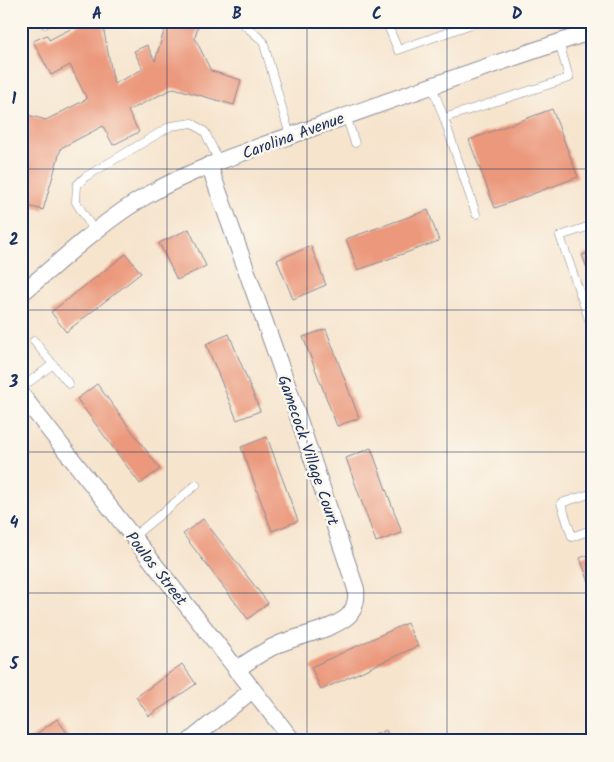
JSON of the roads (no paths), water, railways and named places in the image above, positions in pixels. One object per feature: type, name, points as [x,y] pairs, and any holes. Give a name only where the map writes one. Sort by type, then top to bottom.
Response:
[{"type":"street","name":"Carolina Avenue","points":[[21,294],[95,233],[144,197],[173,180],[346,116],[593,31]]},
{"type":"street","name":"Gamecock Village Court","points":[[214,164],[356,589],[356,599],[351,613],[339,622],[279,644],[257,655],[236,670]]},
{"type":"street","name":"Poulos Street","points":[[21,394],[293,741]]},
{"type":"street","points":[[190,741],[252,690]]},
{"type":"lane","points":[[240,21],[263,42],[290,136]]},
{"type":"lane","points":[[386,21],[398,50],[461,24],[480,21]]},
{"type":"lane","points":[[444,118],[569,78],[559,42]]},
{"type":"lane","points":[[432,86],[476,214]]},
{"type":"lane","points":[[346,116],[355,144]]},
{"type":"lane","points":[[95,233],[76,202],[77,185],[85,177],[171,126],[192,123],[205,132],[214,164]]},
{"type":"lane","points":[[593,225],[560,236],[593,331]]},
{"type":"lane","points":[[34,340],[69,384]]},
{"type":"lane","points":[[21,388],[52,365]]},
{"type":"lane","points":[[133,537],[196,485]]},
{"type":"lane","points":[[593,492],[561,502],[572,537],[593,529]]}]
